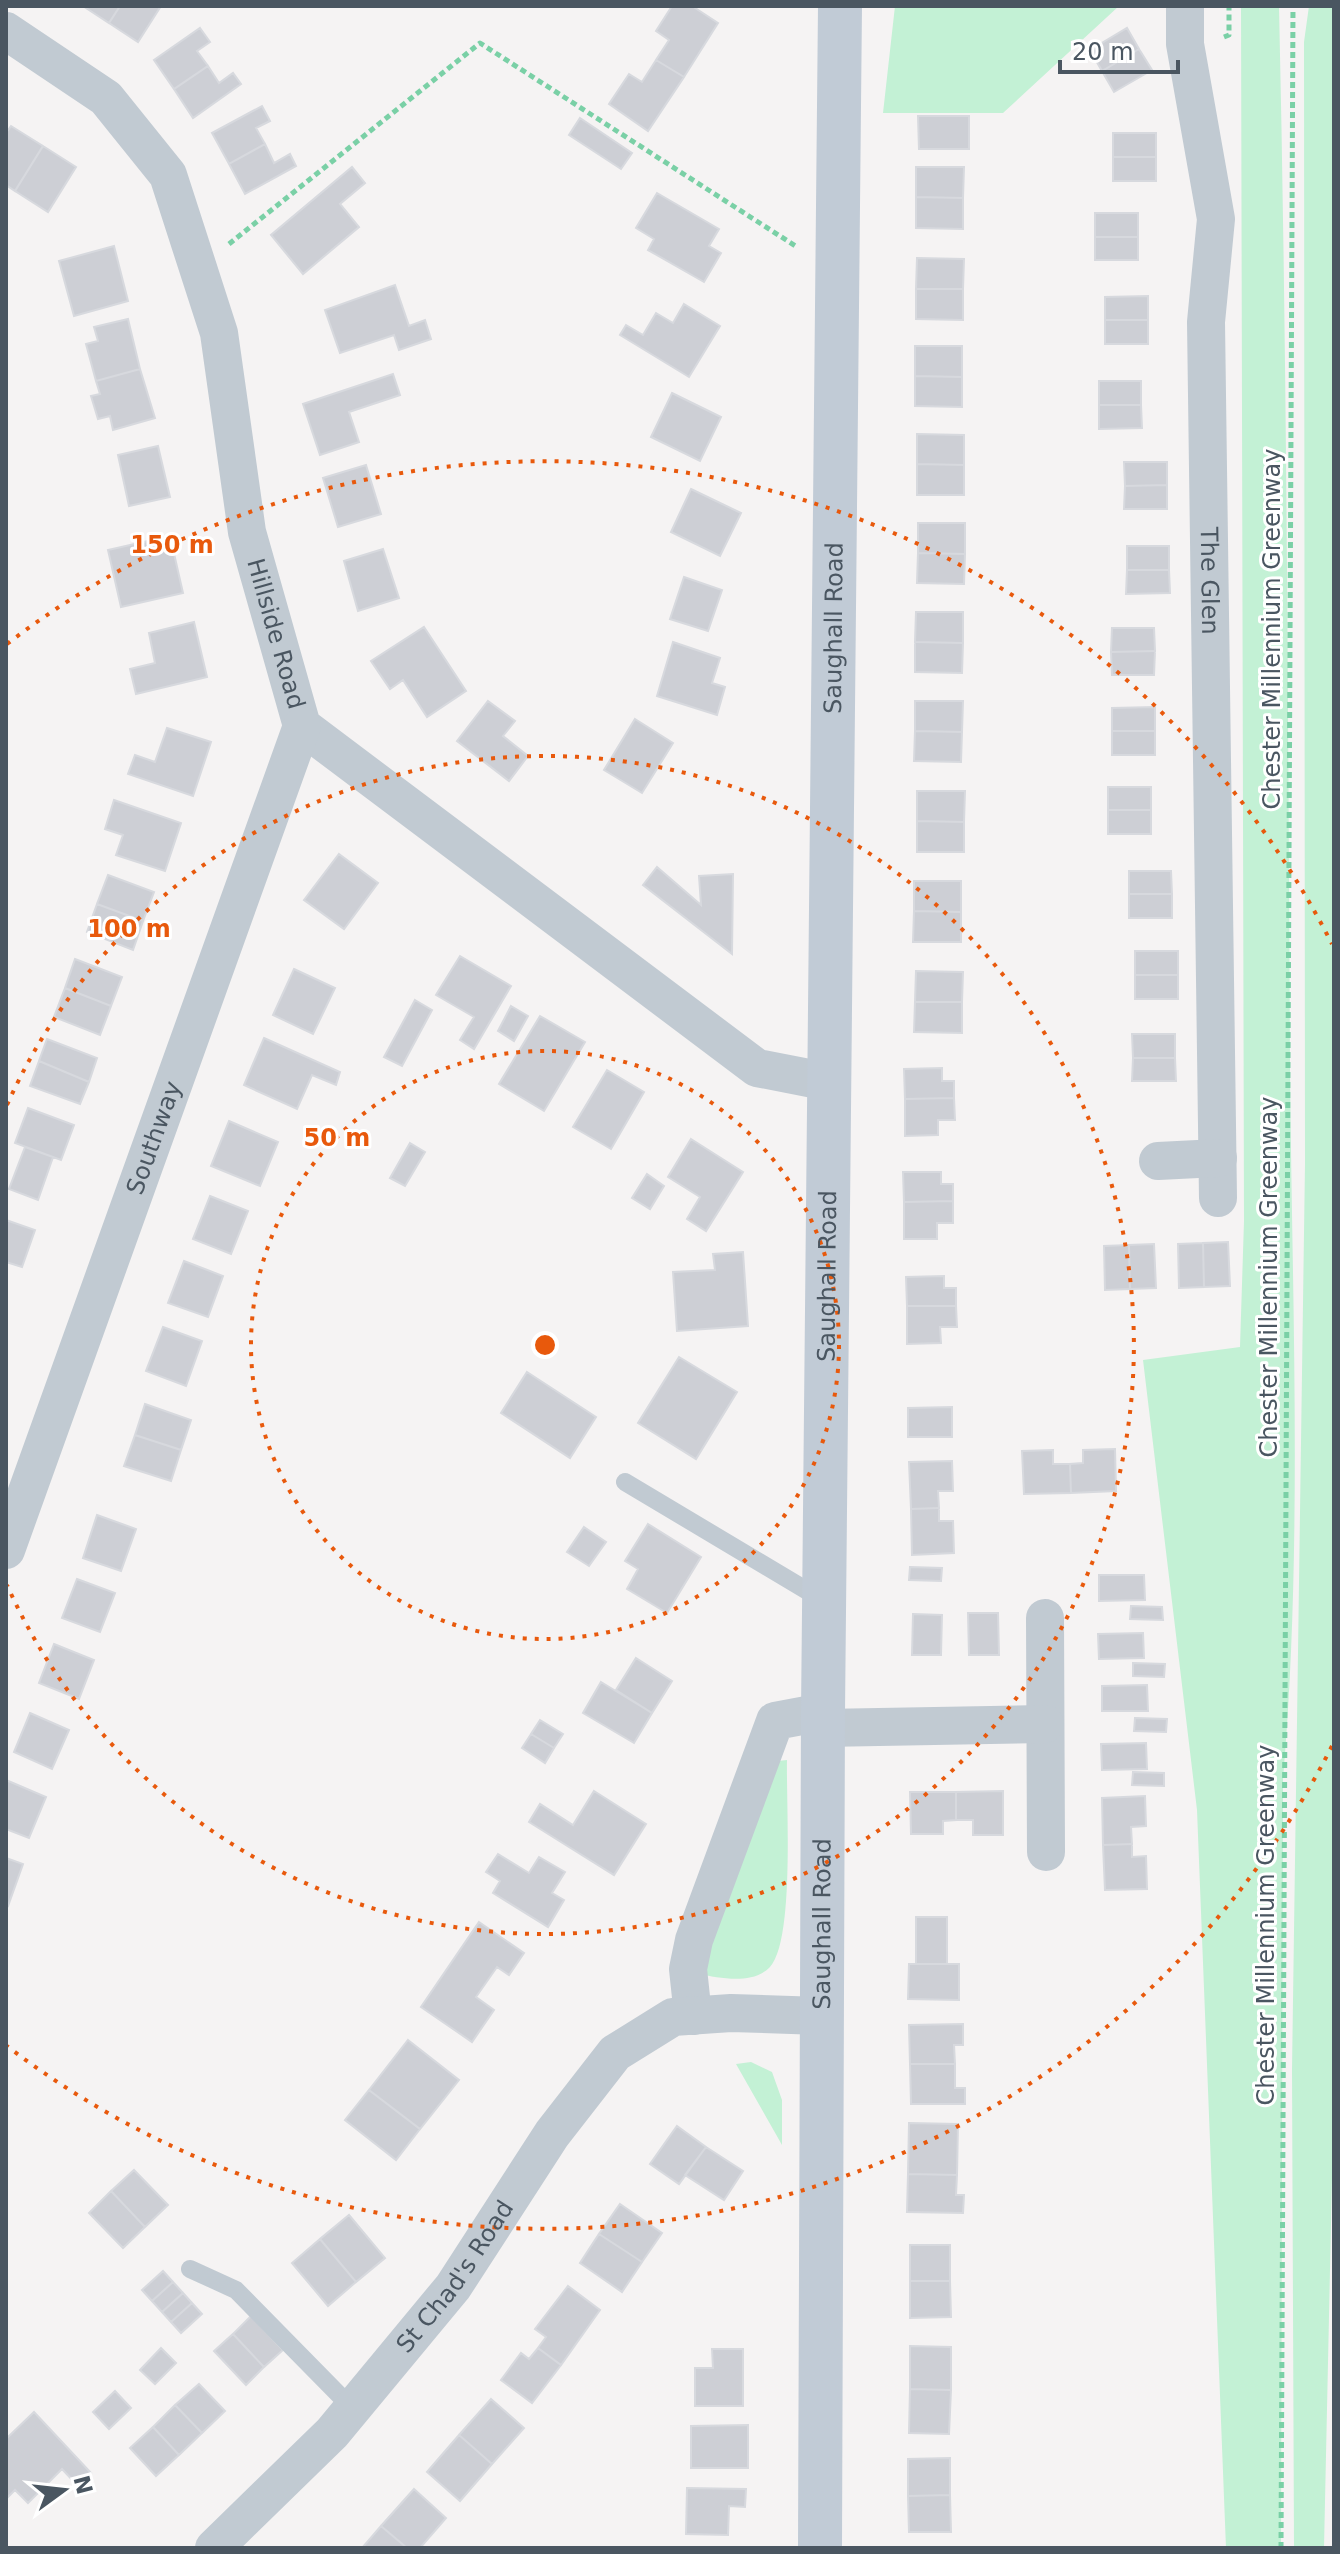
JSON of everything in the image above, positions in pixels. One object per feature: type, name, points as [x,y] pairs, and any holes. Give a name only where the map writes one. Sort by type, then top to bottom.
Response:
[{"type":"street","name":"Saughall Road","points":[[820,2548],[823,1720],[840,6]]},
{"type":"street","name":"The Glen","points":[[1185,6],[1185,44],[1216,219],[1206,322],[1218,1198]]},
{"type":"street","name":"Hillside Road","points":[[6,31],[106,98],[168,175],[219,333],[247,532],[302,726],[757,1068],[829,1082]]},
{"type":"street","name":"Southway","points":[[6,1550],[302,726]]},
{"type":"street","points":[[1158,1161],[1218,1158]]},
{"type":"street","points":[[1045,1618],[1046,1852]]},
{"type":"street","points":[[693,2016],[688,1969],[694,1940],[775,1721],[1045,1724]]},
{"type":"street","name":"St Chad's Road","points":[[214,2548],[332,2433],[453,2287],[552,2134],[615,2053],[673,2017],[731,2013],[821,2016]]},
{"type":"lane","points":[[625,1482],[824,1600]]},
{"type":"lane","points":[[190,2269],[236,2290],[353,2409]]},
{"type":"path","name":"Chester Millennium Greenway","points":[[1281,2548],[1293,8]]},
{"type":"path","points":[[198,269],[480,43],[838,273]]},
{"type":"green space","points":[[895,6],[1119,6],[1003,113],[883,113]]},
{"type":"green space","points":[[1241,6],[1279,6],[1284,271],[1295,1512],[1283,1779],[1281,2548],[1226,2548],[1197,1810],[1143,1360],[1240,1347],[1244,1221]]},
{"type":"green space","points":[[1309,6],[1334,6],[1334,2085],[1324,2548],[1294,2548],[1292,2070],[1305,1164],[1304,42]]},
{"type":"green space","points":[[787,1760],[786,1901],[778,1952],[770,1967],[755,1976],[736,1979],[699,1974],[778,1761]]},
{"type":"green space","points":[[751,2062],[772,2072],[782,2100],[782,2145],[736,2064]]},
{"type":"building","points":[[83,6],[120,6],[109,23]]},
{"type":"building","points":[[120,6],[161,6],[138,42],[109,23]]},
{"type":"building","points":[[672,6],[692,6],[718,23],[684,77],[656,60],[669,40],[656,31]]},
{"type":"building","points":[[200,28],[210,42],[197,51],[208,66],[174,89],[154,60]]},
{"type":"building","points":[[1127,28],[1139,49],[1102,71],[1090,50]]},
{"type":"building","points":[[1139,49],[1152,70],[1114,92],[1102,71]]},
{"type":"building","points":[[656,60],[684,77],[648,131],[609,104],[629,74],[642,82]]},
{"type":"building","points":[[208,66],[219,83],[233,73],[241,84],[193,118],[174,89]]},
{"type":"building","points":[[262,106],[270,121],[256,128],[265,144],[229,164],[212,133]]},
{"type":"building","points":[[918,116],[969,116],[969,149],[919,149]]},
{"type":"building","points":[[580,118],[632,153],[621,169],[569,135]]},
{"type":"building","points":[[11,126],[43,146],[15,191],[6,185],[6,133]]},
{"type":"building","points":[[1113,133],[1156,133],[1156,157],[1113,157]]},
{"type":"building","points":[[265,144],[274,163],[290,154],[296,166],[245,194],[229,164]]},
{"type":"building","points":[[43,146],[76,167],[48,212],[15,191]]},
{"type":"building","points":[[1113,157],[1156,157],[1156,181],[1113,181]]},
{"type":"building","points":[[352,167],[365,183],[340,204],[359,227],[303,274],[271,235]]},
{"type":"building","points":[[916,167],[964,167],[963,198],[916,197]]},
{"type":"building","points":[[657,193],[719,229],[709,246],[721,253],[704,282],[648,250],[654,239],[636,228]]},
{"type":"building","points":[[916,197],[963,198],[963,229],[916,228]]},
{"type":"building","points":[[1095,213],[1138,213],[1138,237],[1095,237]]},
{"type":"building","points":[[1095,237],[1138,237],[1138,260],[1095,260]]},
{"type":"building","points":[[114,246],[128,301],[74,316],[59,261]]},
{"type":"building","points":[[917,258],[964,259],[963,289],[916,289]]},
{"type":"building","points":[[395,285],[409,326],[425,320],[431,339],[399,350],[394,335],[340,353],[325,310]]},
{"type":"building","points":[[916,289],[963,289],[963,320],[916,319]]},
{"type":"building","points":[[1148,296],[1148,320],[1105,320],[1105,297]]},
{"type":"building","points":[[684,304],[720,326],[689,377],[620,335],[626,325],[643,335],[656,313],[673,323]]},
{"type":"building","points":[[128,319],[140,369],[96,381],[86,344],[98,341],[94,327]]},
{"type":"building","points":[[1105,320],[1148,320],[1148,344],[1105,344]]},
{"type":"building","points":[[915,346],[962,346],[962,377],[915,376]]},
{"type":"building","points":[[140,369],[155,418],[113,430],[110,416],[98,419],[91,396],[100,394],[96,381]]},
{"type":"building","points":[[393,374],[400,395],[349,412],[359,442],[320,455],[303,404]]},
{"type":"building","points":[[915,376],[962,377],[962,407],[915,406]]},
{"type":"building","points":[[1099,381],[1141,381],[1141,405],[1099,405]]},
{"type":"building","points":[[672,393],[721,417],[700,461],[651,437]]},
{"type":"building","points":[[1099,405],[1141,405],[1142,428],[1099,429]]},
{"type":"building","points":[[917,434],[964,435],[964,465],[917,464]]},
{"type":"building","points":[[158,446],[170,497],[129,506],[118,455]]},
{"type":"building","points":[[1124,462],[1167,462],[1167,485],[1125,486]]},
{"type":"building","points":[[917,464],[964,465],[964,495],[917,495]]},
{"type":"building","points":[[366,465],[381,514],[338,527],[323,478]]},
{"type":"building","points":[[1167,485],[1167,509],[1124,509],[1125,486]]},
{"type":"building","points":[[691,489],[741,513],[720,556],[671,532]]},
{"type":"building","points":[[918,523],[965,523],[965,554],[918,553]]},
{"type":"building","points":[[170,536],[183,593],[121,607],[108,550]]},
{"type":"building","points":[[1127,546],[1169,546],[1169,570],[1127,570]]},
{"type":"building","points":[[383,549],[399,598],[358,611],[344,561]]},
{"type":"building","points":[[918,553],[965,554],[964,584],[917,583]]},
{"type":"building","points":[[1127,570],[1169,570],[1170,593],[1126,594]]},
{"type":"building","points":[[684,577],[722,590],[708,631],[670,619]]},
{"type":"building","points":[[916,612],[963,612],[963,643],[915,642]]},
{"type":"building","points":[[194,622],[207,677],[136,694],[130,669],[155,663],[149,633]]},
{"type":"building","points":[[424,627],[466,691],[427,717],[403,680],[390,689],[371,661]]},
{"type":"building","points":[[1112,628],[1154,628],[1155,651],[1111,652]]},
{"type":"building","points":[[673,642],[720,658],[712,683],[725,687],[717,715],[657,696]]},
{"type":"building","points":[[915,642],[963,643],[962,673],[915,672]]},
{"type":"building","points":[[1155,651],[1154,675],[1112,675],[1111,652]]},
{"type":"building","points":[[488,701],[515,721],[503,736],[528,756],[509,781],[457,741]]},
{"type":"building","points":[[915,701],[963,701],[962,732],[915,731]]},
{"type":"building","points":[[1155,707],[1155,731],[1112,731],[1112,708]]},
{"type":"building","points":[[635,719],[673,743],[642,793],[604,770]]},
{"type":"building","points":[[167,728],[211,742],[193,796],[128,774],[135,755],[155,762]]},
{"type":"building","points":[[915,731],[962,732],[961,762],[914,761]]},
{"type":"building","points":[[1112,731],[1155,731],[1155,755],[1112,755]]},
{"type":"building","points":[[1108,787],[1151,787],[1151,810],[1108,810]]},
{"type":"building","points":[[917,791],[965,791],[964,822],[917,821]]},
{"type":"building","points":[[114,800],[181,823],[165,871],[116,855],[123,835],[105,829]]},
{"type":"building","points":[[1108,810],[1151,810],[1151,834],[1108,834]]},
{"type":"building","points":[[917,821],[964,822],[964,852],[917,852]]},
{"type":"building","points":[[339,854],[378,883],[344,929],[304,900]]},
{"type":"building","points":[[657,867],[701,905],[699,876],[733,874],[732,954],[643,885]]},
{"type":"building","points":[[1129,871],[1171,871],[1172,894],[1129,894]]},
{"type":"building","points":[[108,875],[154,892],[143,921],[97,904]]},
{"type":"building","points":[[914,881],[961,881],[961,912],[914,911]]},
{"type":"building","points":[[1129,894],[1172,894],[1172,918],[1129,918]]},
{"type":"building","points":[[97,904],[143,921],[133,950],[87,932]]},
{"type":"building","points":[[914,911],[961,912],[961,942],[913,942]]},
{"type":"building","points":[[1135,951],[1178,951],[1178,975],[1135,975]]},
{"type":"building","points":[[460,956],[511,986],[474,1049],[460,1040],[474,1017],[436,995]]},
{"type":"building","points":[[75,959],[122,977],[111,1006],[65,988]]},
{"type":"building","points":[[294,969],[335,988],[313,1034],[273,1015]]},
{"type":"building","points":[[916,971],[963,972],[962,1002],[915,1002]]},
{"type":"building","points":[[1135,975],[1178,975],[1178,999],[1135,999]]},
{"type":"building","points":[[65,988],[111,1006],[100,1035],[54,1017]]},
{"type":"building","points":[[415,1000],[432,1010],[402,1066],[384,1057]]},
{"type":"building","points":[[915,1002],[962,1002],[962,1033],[914,1032]]},
{"type":"building","points":[[511,1006],[528,1016],[514,1041],[498,1031]]},
{"type":"building","points":[[540,1016],[585,1042],[544,1111],[499,1084]]},
{"type":"building","points":[[1132,1034],[1175,1034],[1175,1058],[1133,1058]]},
{"type":"building","points":[[264,1038],[340,1072],[336,1085],[312,1075],[297,1109],[244,1085]]},
{"type":"building","points":[[47,1039],[97,1058],[89,1082],[39,1061]]},
{"type":"building","points":[[1133,1058],[1175,1058],[1176,1081],[1132,1081]]},
{"type":"building","points":[[39,1061],[89,1082],[80,1104],[30,1086]]},
{"type":"building","points":[[942,1068],[942,1081],[954,1081],[954,1098],[905,1099],[904,1069]]},
{"type":"building","points":[[607,1070],[644,1092],[611,1149],[573,1127]]},
{"type":"building","points":[[954,1098],[955,1120],[938,1120],[938,1135],[905,1136],[905,1099]]},
{"type":"building","points":[[28,1108],[74,1125],[61,1160],[15,1143]]},
{"type":"building","points":[[229,1121],[278,1142],[260,1186],[211,1166]]},
{"type":"building","points":[[691,1139],[743,1172],[706,1231],[687,1219],[700,1197],[668,1177]]},
{"type":"building","points":[[410,1143],[425,1152],[405,1186],[390,1178]]},
{"type":"building","points":[[25,1147],[53,1157],[38,1200],[9,1189]]},
{"type":"building","points":[[903,1172],[941,1172],[941,1184],[953,1184],[953,1201],[904,1202]]},
{"type":"building","points":[[647,1174],[664,1186],[650,1209],[632,1198]]},
{"type":"building","points":[[210,1196],[248,1211],[231,1254],[193,1239]]},
{"type":"building","points":[[953,1201],[953,1223],[937,1223],[937,1239],[904,1239],[904,1202]]},
{"type":"building","points":[[6,1220],[35,1230],[22,1267],[6,1262]]},
{"type":"building","points":[[1228,1242],[1230,1286],[1204,1287],[1203,1243]]},
{"type":"building","points":[[1203,1243],[1204,1287],[1179,1288],[1178,1244]]},
{"type":"building","points":[[1154,1244],[1156,1288],[1130,1289],[1129,1245]]},
{"type":"building","points":[[1129,1245],[1130,1289],[1105,1290],[1104,1246]]},
{"type":"building","points":[[743,1252],[748,1326],[677,1331],[673,1272],[715,1270],[713,1254]]},
{"type":"building","points":[[184,1261],[223,1276],[208,1317],[168,1303]]},
{"type":"building","points":[[944,1276],[944,1288],[956,1288],[956,1306],[907,1306],[906,1277]]},
{"type":"building","points":[[907,1306],[956,1306],[957,1327],[940,1327],[941,1343],[907,1344]]},
{"type":"building","points":[[163,1327],[202,1341],[186,1386],[146,1371]]},
{"type":"building","points":[[679,1357],[737,1392],[696,1459],[638,1423]]},
{"type":"building","points":[[527,1372],[596,1417],[570,1458],[501,1413]]},
{"type":"building","points":[[145,1404],[191,1420],[181,1450],[135,1435]]},
{"type":"building","points":[[952,1407],[952,1437],[908,1437],[908,1408]]},
{"type":"building","points":[[135,1435],[181,1450],[171,1481],[124,1466]]},
{"type":"building","points":[[1115,1449],[1116,1491],[1071,1493],[1070,1464],[1083,1463],[1083,1450]]},
{"type":"building","points":[[1053,1450],[1053,1464],[1070,1464],[1071,1493],[1024,1494],[1022,1451]]},
{"type":"building","points":[[952,1461],[953,1491],[938,1491],[939,1508],[911,1509],[909,1462]]},
{"type":"building","points":[[939,1508],[939,1521],[953,1521],[954,1553],[912,1555],[911,1509]]},
{"type":"building","points":[[97,1515],[136,1529],[121,1571],[83,1558]]},
{"type":"building","points":[[648,1524],[701,1557],[667,1613],[627,1589],[638,1569],[625,1561]]},
{"type":"building","points":[[584,1527],[606,1542],[589,1566],[567,1552]]},
{"type":"building","points":[[910,1567],[942,1568],[941,1581],[909,1580]]},
{"type":"building","points":[[1099,1575],[1144,1575],[1145,1600],[1099,1601]]},
{"type":"building","points":[[77,1579],[115,1593],[100,1632],[62,1618]]},
{"type":"building","points":[[1131,1606],[1162,1607],[1163,1620],[1130,1619]]},
{"type":"building","points":[[968,1613],[998,1613],[999,1655],[969,1655]]},
{"type":"building","points":[[913,1614],[942,1615],[941,1655],[912,1655]]},
{"type":"building","points":[[1143,1633],[1144,1658],[1099,1659],[1098,1634]]},
{"type":"building","points":[[54,1644],[94,1660],[79,1699],[39,1683]]},
{"type":"building","points":[[636,1658],[672,1681],[652,1713],[616,1690]]},
{"type":"building","points":[[1133,1663],[1165,1664],[1164,1677],[1133,1676]]},
{"type":"building","points":[[601,1682],[652,1713],[634,1743],[583,1713]]},
{"type":"building","points":[[1147,1685],[1148,1711],[1102,1711],[1102,1686]]},
{"type":"building","points":[[30,1713],[69,1730],[52,1769],[14,1752]]},
{"type":"building","points":[[1135,1718],[1167,1719],[1166,1732],[1134,1731]]},
{"type":"building","points":[[540,1720],[563,1734],[554,1748],[531,1734]]},
{"type":"building","points":[[531,1734],[554,1748],[545,1763],[522,1748]]},
{"type":"building","points":[[1146,1743],[1147,1769],[1102,1770],[1101,1744]]},
{"type":"building","points":[[1133,1772],[1164,1773],[1164,1786],[1132,1785]]},
{"type":"building","points":[[6,1780],[46,1797],[29,1838],[6,1829]]},
{"type":"building","points":[[594,1791],[646,1824],[614,1875],[529,1822],[540,1804],[573,1825]]},
{"type":"building","points":[[1003,1791],[1003,1835],[973,1835],[973,1820],[956,1820],[956,1792]]},
{"type":"building","points":[[910,1792],[956,1792],[956,1820],[943,1821],[943,1834],[911,1834]]},
{"type":"building","points":[[1145,1796],[1146,1826],[1131,1827],[1132,1844],[1103,1845],[1102,1798]]},
{"type":"building","points":[[1132,1844],[1132,1857],[1146,1856],[1147,1889],[1105,1890],[1103,1845]]},
{"type":"building","points":[[498,1854],[529,1873],[539,1857],[565,1872],[552,1893],[564,1900],[548,1927],[493,1893],[500,1881],[486,1872]]},
{"type":"building","points":[[6,1858],[23,1864],[8,1906],[6,1905]]},
{"type":"building","points":[[916,1917],[947,1917],[947,1964],[916,1964]]},
{"type":"building","points":[[479,1922],[524,1953],[509,1975],[497,1967],[476,1997],[494,2010],[472,2042],[421,2007]]},
{"type":"building","points":[[909,1964],[959,1964],[959,2000],[908,1999]]},
{"type":"building","points":[[963,2024],[963,2045],[954,2045],[955,2064],[910,2064],[909,2025]]},
{"type":"building","points":[[408,2040],[459,2080],[420,2129],[369,2090]]},
{"type":"building","points":[[910,2064],[955,2064],[955,2088],[965,2088],[965,2104],[911,2104]]},
{"type":"building","points":[[369,2090],[420,2129],[396,2160],[345,2120]]},
{"type":"building","points":[[909,2123],[958,2124],[957,2175],[908,2174]]},
{"type":"building","points":[[677,2126],[706,2147],[679,2184],[650,2164]]},
{"type":"building","points":[[706,2147],[743,2171],[724,2200],[685,2175]]},
{"type":"building","points":[[134,2170],[168,2205],[145,2227],[111,2191]]},
{"type":"building","points":[[908,2174],[957,2175],[956,2195],[964,2195],[963,2213],[907,2212]]},
{"type":"building","points":[[111,2191],[145,2227],[123,2248],[89,2213]]},
{"type":"building","points":[[620,2204],[662,2233],[642,2262],[599,2234]]},
{"type":"building","points":[[349,2215],[385,2258],[356,2282],[320,2239]]},
{"type":"building","points":[[599,2234],[642,2262],[622,2292],[580,2263]]},
{"type":"building","points":[[320,2239],[356,2282],[328,2306],[292,2263]]},
{"type":"building","points":[[910,2245],[950,2245],[950,2281],[910,2281]]},
{"type":"building","points":[[163,2271],[173,2282],[152,2301],[142,2290]]},
{"type":"building","points":[[910,2281],[950,2281],[951,2317],[910,2318]]},
{"type":"building","points":[[173,2282],[183,2293],[162,2312],[152,2301]]},
{"type":"building","points":[[568,2286],[600,2310],[561,2365],[538,2348],[546,2337],[535,2329]]},
{"type":"building","points":[[183,2293],[192,2303],[171,2322],[162,2312]]},
{"type":"building","points":[[192,2303],[202,2314],[181,2333],[171,2322]]},
{"type":"building","points":[[251,2316],[283,2350],[264,2367],[233,2334]]},
{"type":"building","points":[[233,2334],[264,2367],[246,2385],[214,2351]]},
{"type":"building","points":[[910,2346],[951,2347],[951,2390],[910,2389]]},
{"type":"building","points":[[161,2348],[176,2363],[155,2384],[140,2370]]},
{"type":"building","points":[[538,2348],[561,2365],[532,2403],[501,2380],[521,2353],[529,2359]]},
{"type":"building","points":[[712,2349],[743,2349],[743,2406],[695,2406],[695,2368],[713,2368]]},
{"type":"building","points":[[199,2384],[225,2411],[202,2433],[175,2405]]},
{"type":"building","points":[[910,2389],[951,2390],[949,2434],[909,2433]]},
{"type":"building","points":[[115,2391],[131,2408],[109,2429],[93,2412]]},
{"type":"building","points":[[491,2399],[524,2428],[492,2464],[459,2435]]},
{"type":"building","points":[[175,2405],[202,2433],[179,2455],[153,2427]]},
{"type":"building","points":[[34,2412],[91,2473],[77,2485],[62,2469],[28,2503],[15,2490],[6,2499],[6,2439]]},
{"type":"building","points":[[748,2425],[748,2468],[691,2468],[691,2426]]},
{"type":"building","points":[[153,2427],[179,2455],[156,2476],[130,2448]]},
{"type":"building","points":[[459,2435],[492,2464],[460,2501],[427,2472]]},
{"type":"building","points":[[950,2458],[950,2495],[908,2496],[908,2459]]},
{"type":"building","points":[[687,2488],[746,2489],[745,2507],[729,2506],[728,2535],[686,2534]]},
{"type":"building","points":[[414,2489],[446,2518],[420,2548],[407,2548],[381,2526]]},
{"type":"building","points":[[950,2495],[951,2532],[909,2532],[908,2496]]},
{"type":"building","points":[[381,2526],[407,2548],[362,2548]]}]
